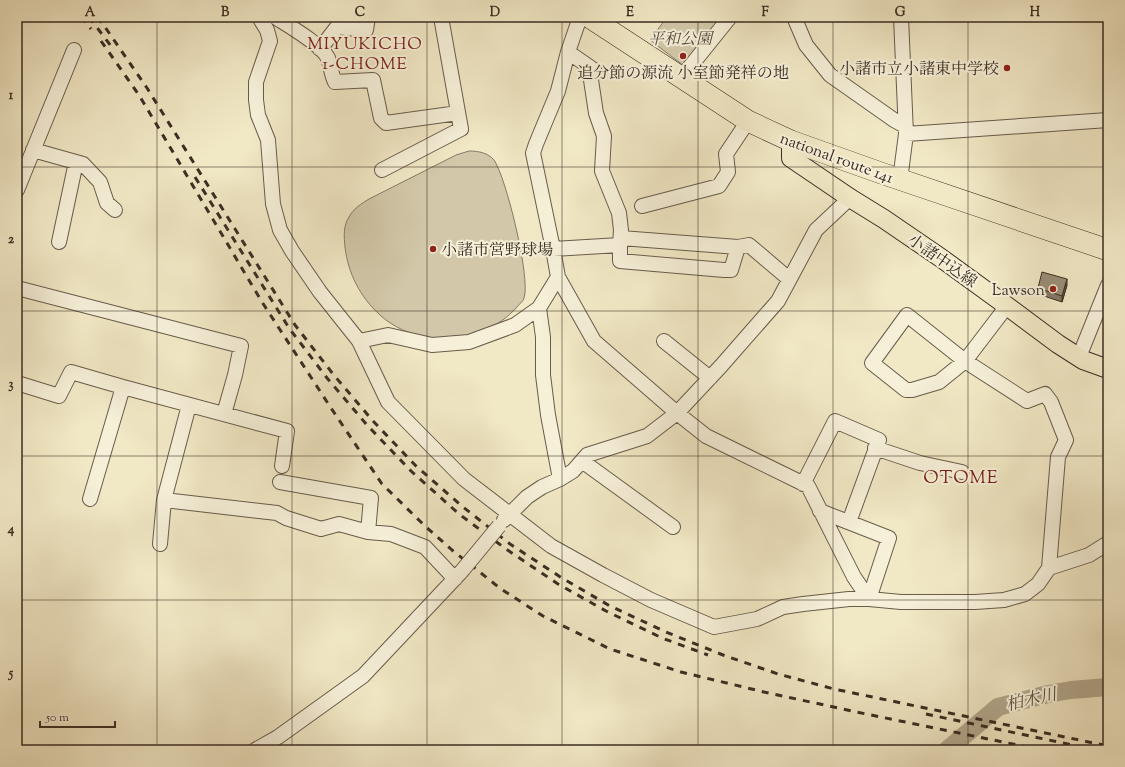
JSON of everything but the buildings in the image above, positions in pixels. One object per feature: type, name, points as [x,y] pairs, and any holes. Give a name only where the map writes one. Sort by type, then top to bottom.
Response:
[{"type":"highway","name":"national route 141","points":[[589,17],[748,121],[791,141],[900,180],[1108,250]]},
{"type":"main road","name":"小諸中込線","points":[[791,141],[791,158],[941,258],[1058,344],[1083,360],[1108,369]]},
{"type":"street","points":[[259,17],[267,30],[270,41],[256,82],[256,100],[258,116],[268,140],[273,204],[280,230],[292,251],[320,292],[359,341],[388,402],[464,479],[551,546],[651,600],[714,626],[757,619],[783,608],[803,604],[849,599],[901,602],[975,602],[1004,600],[1025,594],[1038,584],[1049,568],[1058,457],[1066,440],[1051,402],[1045,394],[1027,401],[965,361],[907,315],[872,363],[906,390],[912,390],[939,382],[965,361],[1008,306]]},
{"type":"street","points":[[275,17],[316,44],[322,50],[328,58],[335,82],[373,80],[381,118],[386,123],[458,113]]},
{"type":"street","points":[[320,49],[337,27],[366,30],[368,17]]},
{"type":"street","points":[[382,170],[461,129],[440,17]]},
{"type":"street","points":[[580,17],[568,52],[558,91],[533,153],[558,277],[594,340],[677,413],[706,436],[808,486],[854,577],[869,599]]},
{"type":"street","points":[[681,78],[730,17]]},
{"type":"street","points":[[794,17],[806,45],[830,75],[906,130],[1108,120]]},
{"type":"street","points":[[900,180],[906,130],[901,17]]},
{"type":"street","points":[[17,190],[74,50]]},
{"type":"street","points":[[568,52],[594,70],[591,80],[592,87],[596,113],[604,136],[602,171],[619,213],[621,230],[620,261],[731,270],[738,247]]},
{"type":"street","points":[[642,206],[719,186],[728,172],[726,154],[748,121]]},
{"type":"street","points":[[33,150],[83,164],[100,182],[107,202],[115,210]]},
{"type":"street","points":[[59,242],[76,162]]},
{"type":"street","points":[[255,750],[278,737],[363,676],[458,576],[498,526],[527,497],[542,487],[573,471],[587,455],[647,436],[677,413],[778,301],[816,230],[850,198]]},
{"type":"street","points":[[553,249],[621,241],[738,247],[748,245],[790,278]]},
{"type":"street","points":[[359,341],[388,335],[432,345],[469,342],[516,325],[538,308],[558,277]]},
{"type":"street","points":[[1079,357],[1108,285]]},
{"type":"street","points":[[17,288],[241,346],[235,375],[224,414]]},
{"type":"street","points":[[538,308],[543,337],[543,375],[548,415],[560,479]]},
{"type":"street","points":[[664,341],[710,378]]},
{"type":"street","points":[[17,383],[59,396],[71,372],[287,431],[282,466]]},
{"type":"street","points":[[90,499],[123,387]]},
{"type":"street","points":[[160,544],[164,500],[189,404]]},
{"type":"street","points":[[804,484],[836,421],[879,440],[849,522]]},
{"type":"street","points":[[875,448],[920,463],[962,472]]},
{"type":"street","points":[[582,461],[673,528]]},
{"type":"street","points":[[280,482],[370,498],[368,532]]},
{"type":"street","points":[[164,500],[277,512],[286,518],[321,528],[339,524],[368,532],[391,534],[425,547],[458,576]]},
{"type":"street","points":[[820,511],[890,538],[869,599]]},
{"type":"street","points":[[1049,568],[1090,555],[1108,543]]},
{"type":"green space","name":"平和公園","points":[[667,17],[721,17],[684,66],[650,40]]},
{"type":"green space","name":"小諸市営野球場","points":[[469,151],[486,154],[494,160],[505,186],[521,250],[525,287],[524,298],[522,302],[505,318],[492,327],[482,331],[456,338],[429,337],[415,334],[403,330],[380,315],[373,308],[356,284],[349,266],[345,247],[344,235],[347,220],[360,205],[369,199],[456,155]]},
{"type":"waterway","name":"柏木川","points":[[947,750],[998,707],[1048,694],[1071,690],[1108,687]]},
{"type":"railway","points":[[81,17],[91,29]]},
{"type":"railway","points":[[89,17],[111,46]]},
{"type":"railway","points":[[97,17],[147,88],[295,325],[333,374],[373,421],[416,466],[463,507],[510,544],[562,578],[610,606],[666,632],[723,655],[778,674],[834,689],[1108,746]]},
{"type":"railway","points":[[101,41],[139,95],[262,302],[382,484],[452,550],[501,589],[543,616],[610,649],[681,672],[764,692],[1042,750]]},
{"type":"railway","points":[[195,177],[289,328],[327,378],[367,425],[411,471],[459,514],[506,549],[558,584],[606,611],[662,638],[708,655]]},
{"type":"railway","points":[[926,714],[1096,750]]},
{"type":"place","name":"追分節の源流 小室節発祥の地","points":[[683,56]]},
{"type":"place","name":"小諸市立小諸東中学校","points":[[1007,68]]},
{"type":"place","name":"小諸市営野球場","points":[[433,249]]},
{"type":"place","name":"Lawson","points":[[1053,289]]},
{"type":"district","name":"MIYUKICHO 1-CHOME","points":[[365,53]]},
{"type":"district","name":"OTOME","points":[[961,477]]}]
